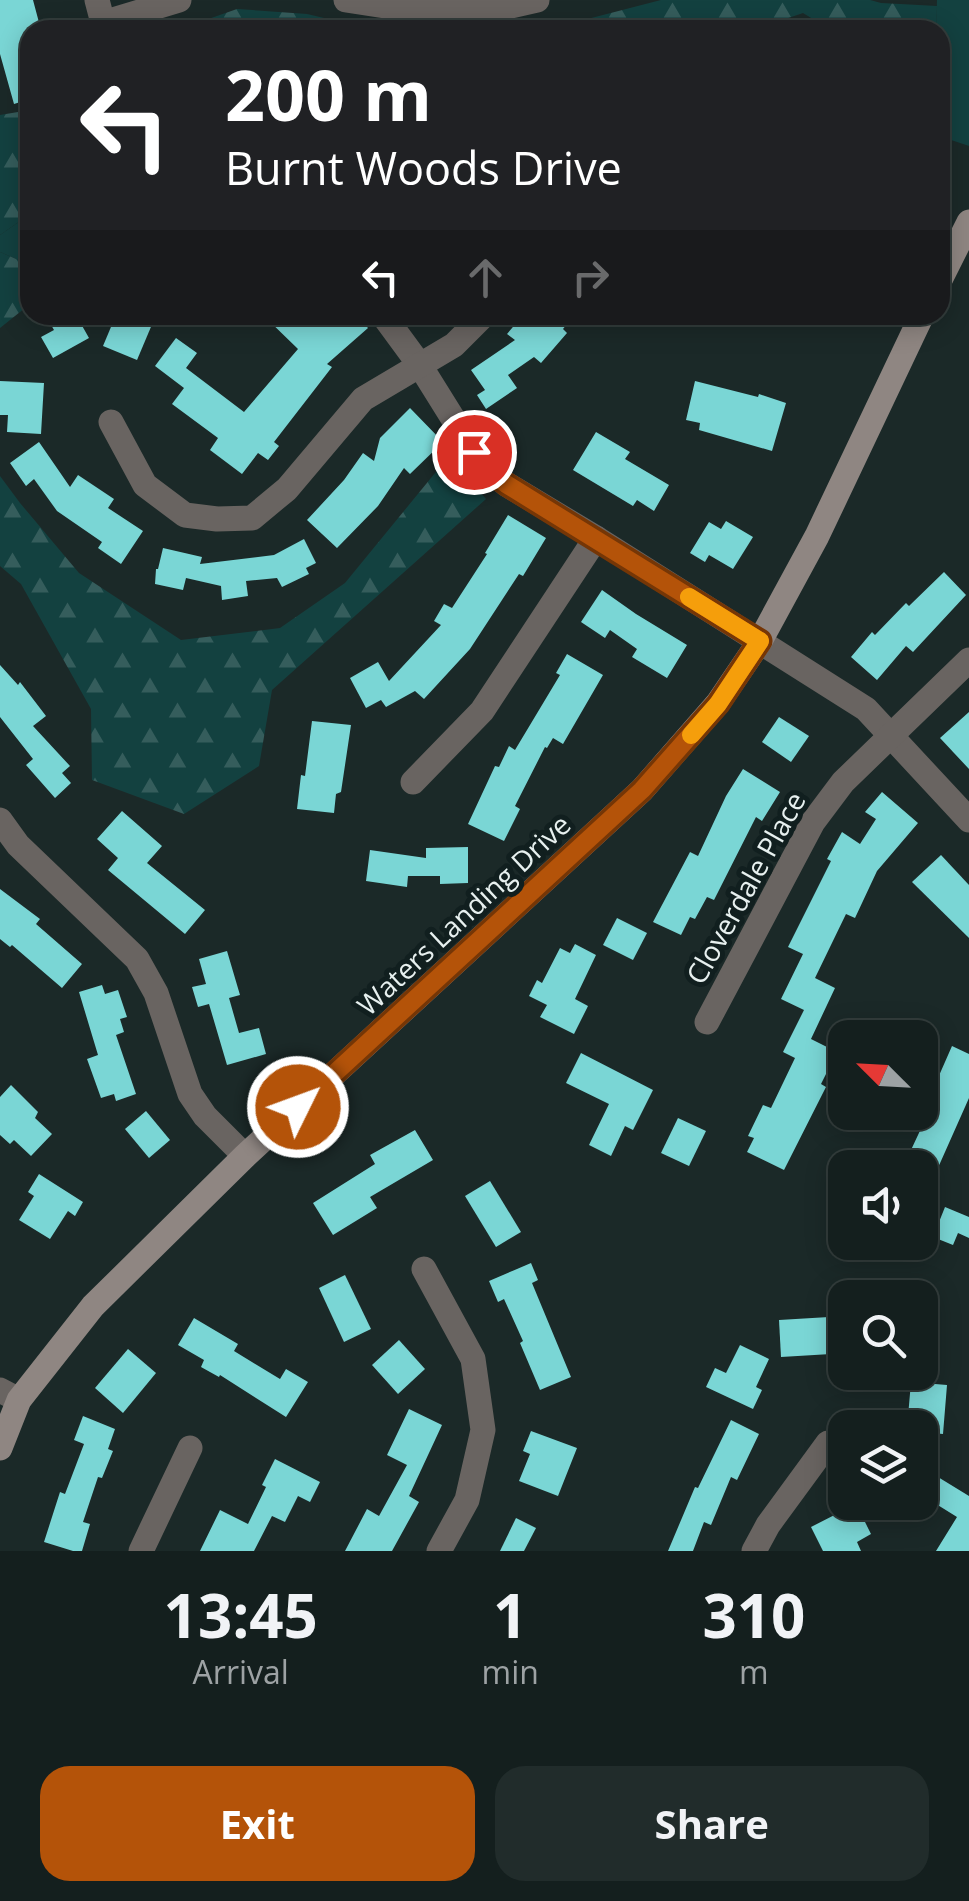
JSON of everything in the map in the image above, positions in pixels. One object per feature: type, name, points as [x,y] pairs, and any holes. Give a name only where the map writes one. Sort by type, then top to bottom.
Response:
[{"type":"street","points":[[110,20],[179,0]]},
{"type":"street","points":[[346,0],[424,12],[489,11],[537,0]]},
{"type":"street","points":[[950,260],[969,222]]},
{"type":"street","points":[[390,325],[482,465],[506,484],[866,709],[969,820]]},
{"type":"street","points":[[112,422],[145,484],[185,516],[252,518],[287,489],[362,399],[454,345],[474,325]]},
{"type":"street","name":"Waters Landing Drive","points":[[0,1448],[10,1395],[93,1306],[245,1156],[642,790],[718,704],[760,641],[816,536],[917,325]]},
{"type":"street","points":[[413,782],[482,711],[596,538]]},
{"type":"street","name":"Cloverdale Place","points":[[707,1022],[813,822],[843,782],[969,660]]},
{"type":"street","points":[[0,820],[18,845],[137,959],[156,993],[190,1094],[205,1116],[245,1156]]},
{"type":"street","points":[[424,1269],[473,1359],[483,1430],[466,1500],[439,1551]]},
{"type":"street","points":[[754,1551],[768,1525],[828,1442]]},
{"type":"street","points":[[141,1551],[190,1448]]},
{"type":"green space","points":[[661,0],[870,0],[937,6],[936,20],[815,20],[803,13],[782,20],[584,20]]},
{"type":"green space","points":[[937,0],[969,0],[969,146],[950,137],[950,20],[936,20]]},
{"type":"green space","points":[[237,9],[307,14],[332,20],[206,20]]},
{"type":"green space","points":[[20,112],[20,221],[0,235],[0,115]]},
{"type":"green space","points":[[20,221],[20,261],[0,252],[0,235]]},
{"type":"green space","points":[[0,252],[20,261],[20,312],[0,328]]},
{"type":"green space","points":[[449,456],[486,499],[272,690],[259,766],[184,814],[92,780],[91,709],[21,584],[0,566],[0,476],[79,573],[181,640],[280,628],[345,583]]},
{"type":"building","points":[[0,0],[33,0],[38,20],[20,20],[20,102],[14,104],[0,54]]},
{"type":"building","points":[[51,325],[82,325],[89,338],[53,358],[41,337],[54,330]]},
{"type":"building","points":[[112,325],[152,325],[137,360],[103,346]]},
{"type":"building","points":[[273,325],[368,328],[327,364],[332,367],[274,442],[279,446],[268,460],[258,453],[242,474],[210,450],[218,438],[172,404],[184,388],[155,366],[176,338],[197,353],[186,368],[244,412],[298,349]]},
{"type":"building","points":[[515,325],[566,325],[563,329],[567,333],[541,363],[534,357],[508,375],[517,388],[486,409],[477,395],[485,390],[471,370],[515,340],[507,334]]},
{"type":"building","points":[[0,381],[44,383],[41,434],[7,432],[8,415],[0,415]]},
{"type":"building","points":[[695,381],[786,403],[772,451],[699,430],[700,423],[686,420]]},
{"type":"building","points":[[410,408],[443,442],[410,474],[404,468],[378,506],[337,548],[307,520],[363,453],[374,461],[380,438]]},
{"type":"building","points":[[596,432],[630,452],[625,459],[669,485],[654,511],[637,500],[633,506],[573,470]]},
{"type":"building","points":[[39,442],[70,487],[78,475],[114,499],[108,508],[143,531],[121,564],[98,548],[102,542],[57,511],[34,479],[26,486],[10,463]]},
{"type":"building","points":[[508,515],[546,538],[470,649],[424,699],[415,691],[386,707],[381,700],[366,708],[350,678],[378,662],[389,681],[441,625],[434,621],[444,604],[452,608]]},
{"type":"building","points":[[726,521],[753,537],[733,569],[709,555],[705,562],[690,553],[709,522],[721,529]]},
{"type":"building","points":[[304,539],[316,563],[306,568],[309,574],[282,587],[277,578],[246,581],[248,596],[222,600],[221,586],[186,578],[183,590],[155,584],[163,548],[202,557],[200,564],[274,555]]},
{"type":"building","points":[[944,572],[966,595],[913,652],[906,646],[877,680],[851,657],[872,632],[875,635]]},
{"type":"building","points":[[602,590],[687,645],[667,678],[632,657],[637,649],[610,630],[605,638],[581,622]]},
{"type":"building","points":[[567,654],[603,675],[563,744],[553,738],[545,747],[515,806],[520,809],[504,841],[468,824],[495,766],[499,767],[509,746],[515,750],[560,675],[556,673]]},
{"type":"building","points":[[0,665],[18,685],[20,682],[46,716],[33,726],[70,766],[62,773],[71,783],[55,798],[26,765],[33,759],[0,717]]},
{"type":"building","points":[[969,712],[969,769],[940,738]]},
{"type":"building","points":[[779,717],[809,736],[791,762],[762,742]]},
{"type":"building","points":[[312,721],[351,725],[334,813],[297,809]]},
{"type":"building","points":[[743,769],[780,792],[762,821],[756,817],[714,900],[707,897],[681,935],[653,922],[690,852],[698,856]]},
{"type":"building","points":[[882,792],[918,823],[877,871],[855,918],[846,914],[815,978],[835,988],[811,1039],[828,1048],[828,1070],[821,1084],[826,1087],[784,1170],[747,1152],[754,1138],[748,1136],[763,1105],[771,1108],[795,1058],[783,1052],[804,1010],[781,999],[803,954],[788,947],[842,832],[860,844],[876,819],[865,812]]},
{"type":"building","points":[[122,811],[162,846],[147,863],[205,910],[185,934],[108,870],[118,858],[97,839]]},
{"type":"building","points":[[468,847],[468,883],[440,884],[440,876],[408,876],[407,887],[366,881],[370,850],[426,858],[426,848]]},
{"type":"building","points":[[941,855],[969,885],[969,938],[912,882]]},
{"type":"building","points":[[0,889],[40,919],[36,924],[82,964],[62,988],[0,939]]},
{"type":"building","points":[[617,918],[647,933],[633,960],[603,945]]},
{"type":"building","points":[[575,944],[596,955],[575,999],[588,1006],[574,1034],[540,1017],[547,1005],[529,996],[537,980],[542,983],[560,948],[570,953]]},
{"type":"building","points":[[227,951],[240,995],[229,998],[239,1033],[259,1028],[266,1054],[227,1065],[209,1004],[198,1007],[192,987],[206,984],[199,959]]},
{"type":"building","points":[[102,985],[105,994],[118,990],[127,1017],[120,1019],[124,1032],[116,1035],[136,1094],[116,1101],[114,1094],[101,1098],[87,1059],[98,1055],[79,992]]},
{"type":"building","points":[[952,1046],[969,1054],[969,1098],[938,1168],[938,1150],[911,1150],[920,1130],[938,1130],[938,1078]]},
{"type":"building","points":[[581,1053],[653,1090],[633,1130],[625,1126],[611,1156],[589,1145],[609,1104],[566,1083]]},
{"type":"building","points":[[11,1085],[38,1112],[35,1118],[52,1134],[31,1156],[14,1140],[10,1144],[0,1135],[0,1097]]},
{"type":"building","points":[[146,1111],[170,1140],[149,1158],[125,1129]]},
{"type":"building","points":[[678,1118],[706,1131],[689,1166],[661,1153]]},
{"type":"building","points":[[415,1130],[433,1160],[370,1197],[377,1208],[333,1235],[313,1203],[375,1164],[370,1155]]},
{"type":"building","points":[[39,1174],[83,1202],[75,1216],[68,1211],[50,1239],[19,1220],[34,1196],[28,1192]]},
{"type":"building","points":[[490,1181],[521,1232],[496,1247],[465,1196]]},
{"type":"building","points":[[945,1207],[969,1217],[969,1238],[958,1233],[953,1245],[938,1239],[938,1224]]},
{"type":"building","points":[[531,1263],[538,1280],[532,1283],[571,1377],[540,1390],[504,1299],[498,1302],[489,1281]]},
{"type":"building","points":[[345,1275],[371,1329],[344,1342],[319,1288]]},
{"type":"building","points":[[828,1317],[828,1354],[781,1357],[779,1320]]},
{"type":"building","points":[[194,1318],[238,1344],[234,1351],[280,1379],[286,1369],[308,1382],[286,1417],[201,1367],[204,1360],[178,1345]]},
{"type":"building","points":[[399,1340],[425,1369],[398,1394],[372,1365]]},
{"type":"building","points":[[740,1345],[769,1359],[756,1387],[762,1390],[753,1409],[706,1387],[715,1368],[726,1373]]},
{"type":"building","points":[[128,1349],[156,1373],[123,1413],[95,1388]]},
{"type":"building","points":[[938,1384],[947,1385],[943,1434],[938,1434],[938,1410],[909,1410],[910,1390],[938,1390]]},
{"type":"building","points":[[409,1409],[442,1425],[409,1496],[419,1502],[392,1551],[345,1551],[367,1509],[379,1516],[407,1465],[387,1455]]},
{"type":"building","points":[[83,1416],[115,1429],[108,1449],[113,1451],[102,1478],[98,1477],[83,1522],[90,1524],[82,1551],[73,1551],[44,1542],[60,1492],[65,1494],[84,1444],[74,1440]]},
{"type":"building","points":[[731,1420],[759,1434],[737,1480],[731,1477],[711,1525],[704,1522],[693,1551],[668,1551],[695,1487],[698,1488]]},
{"type":"building","points":[[531,1431],[577,1448],[558,1496],[519,1481],[530,1454],[523,1451]]},
{"type":"building","points":[[275,1459],[320,1482],[310,1502],[298,1496],[285,1522],[272,1516],[254,1551],[200,1551],[220,1510],[248,1524]]},
{"type":"building","points":[[938,1477],[969,1496],[969,1551],[936,1551],[957,1517],[938,1505]]},
{"type":"building","points":[[516,1518],[536,1528],[524,1551],[500,1551]]},
{"type":"building","points":[[828,1518],[864,1520],[871,1534],[857,1542],[861,1551],[823,1551],[811,1527]]},
{"type":"slow traffic","points":[[689,597],[760,641],[718,704],[691,735]]},
{"type":"route","points":[[298,1107],[642,790],[718,704],[760,641],[506,484],[482,465],[474,452]]}]
